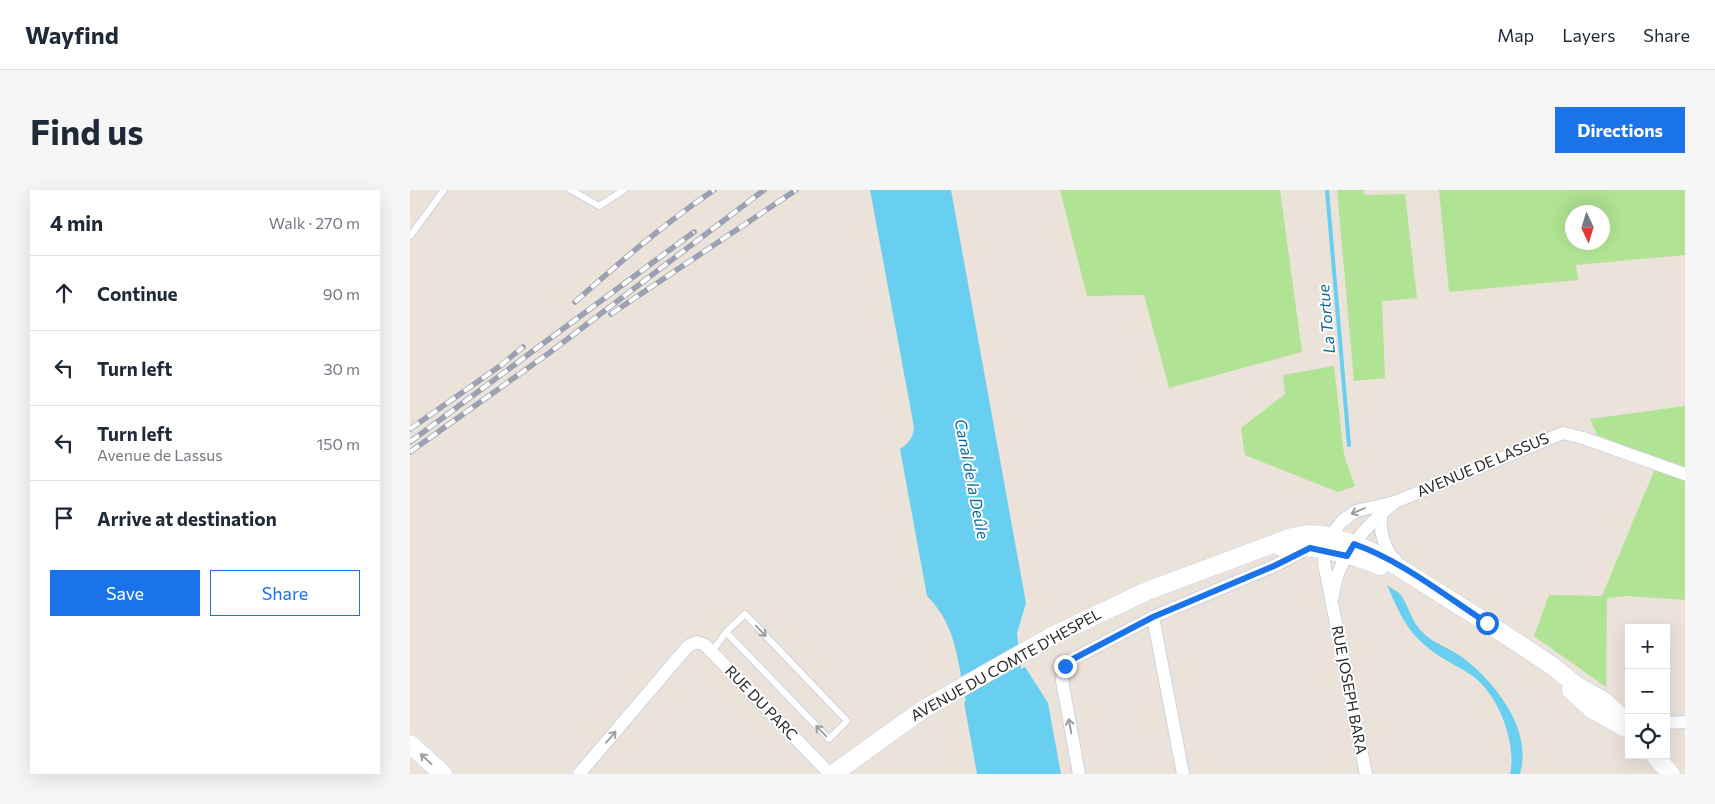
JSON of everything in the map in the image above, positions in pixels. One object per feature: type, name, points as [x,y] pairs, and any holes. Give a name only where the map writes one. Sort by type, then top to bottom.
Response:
[{"type":"street","name":"AVENUE DE LASSUS","points":[[1079,774],[1062,680],[1062,671],[1073,659],[1153,617],[1321,545],[1342,521],[1356,511],[1395,502],[1563,433],[1583,438],[1685,474]]},
{"type":"street","name":"AVENUE DE LASSUS","points":[[1350,550],[1369,523],[1395,502]]},
{"type":"street","points":[[1382,512],[1380,522],[1384,544],[1391,557],[1408,572]]},
{"type":"street","name":"AVENUE DU COMTE D'HESPEL","points":[[832,774],[899,725],[935,702],[1050,637],[1135,596],[1292,537],[1308,534],[1321,545],[1350,550],[1372,551],[1408,572],[1543,660],[1577,686],[1604,701],[1617,713],[1625,726]]},
{"type":"street","name":"RUE JOSEPH BARA","points":[[1321,545],[1366,774]]},
{"type":"street","name":"AVENUE DU COMTE D'HESPEL","points":[[1350,550],[1404,578],[1565,685],[1593,710],[1625,728]]},
{"type":"street","name":"RUE JOSEPH BARA","points":[[1332,606],[1336,579],[1350,550]]},
{"type":"street","points":[[1153,617],[1183,774]]},
{"type":"street","name":"RUE DU PARC","points":[[579,774],[688,646],[699,642],[712,652],[832,774]]},
{"type":"street","points":[[1670,723],[1685,722]]},
{"type":"street","points":[[410,744],[443,774]]},
{"type":"street","points":[[1658,759],[1671,774]]},
{"type":"lane","points":[[410,236],[444,190]]},
{"type":"lane","points":[[571,190],[599,206],[624,190]]},
{"type":"lane","points":[[712,652],[726,632],[745,614],[847,721],[829,739],[726,632]]},
{"type":"green space","points":[[1060,190],[1280,190],[1302,352],[1169,388],[1144,295],[1087,296]]},
{"type":"green space","points":[[1337,190],[1363,190],[1364,195],[1405,194],[1417,298],[1382,301],[1385,378],[1354,381]]},
{"type":"green space","points":[[1439,190],[1685,190],[1685,255],[1576,265],[1578,280],[1449,292]]},
{"type":"green space","points":[[1334,366],[1344,455],[1355,486],[1338,492],[1245,455],[1241,428],[1285,394],[1283,375]]},
{"type":"green space","points":[[1685,406],[1685,600],[1628,596],[1607,598],[1606,687],[1534,636],[1549,595],[1602,596],[1654,471],[1653,457],[1597,435],[1590,419]]},
{"type":"water","name":"Canal de la Deûle","points":[[870,190],[951,190],[1026,603],[1017,633],[1021,669],[1025,667],[1048,703],[1061,774],[977,774],[958,658],[944,619],[937,607],[927,596],[900,449],[910,440],[914,427]]},
{"type":"water","points":[[1387,585],[1400,594],[1415,623],[1423,633],[1462,657],[1498,693],[1516,724],[1521,740],[1523,757],[1520,774],[1510,774],[1511,749],[1508,735],[1504,721],[1491,696],[1474,677],[1431,651],[1419,640],[1403,618]]},
{"type":"waterway","name":"La Tortue","points":[[1327,190],[1349,445]]},
{"type":"railway","points":[[575,302],[660,229],[714,190]]},
{"type":"railway","points":[[410,452],[549,353],[764,190]]},
{"type":"railway","points":[[611,314],[796,190]]},
{"type":"railway","points":[[410,442],[694,232]]},
{"type":"railway","points":[[410,429],[500,366],[523,347]]},
{"type":"route","points":[[1065,666],[1073,659],[1153,617],[1274,566],[1310,548],[1347,556],[1354,544],[1366,548],[1408,572],[1487,623]]}]
